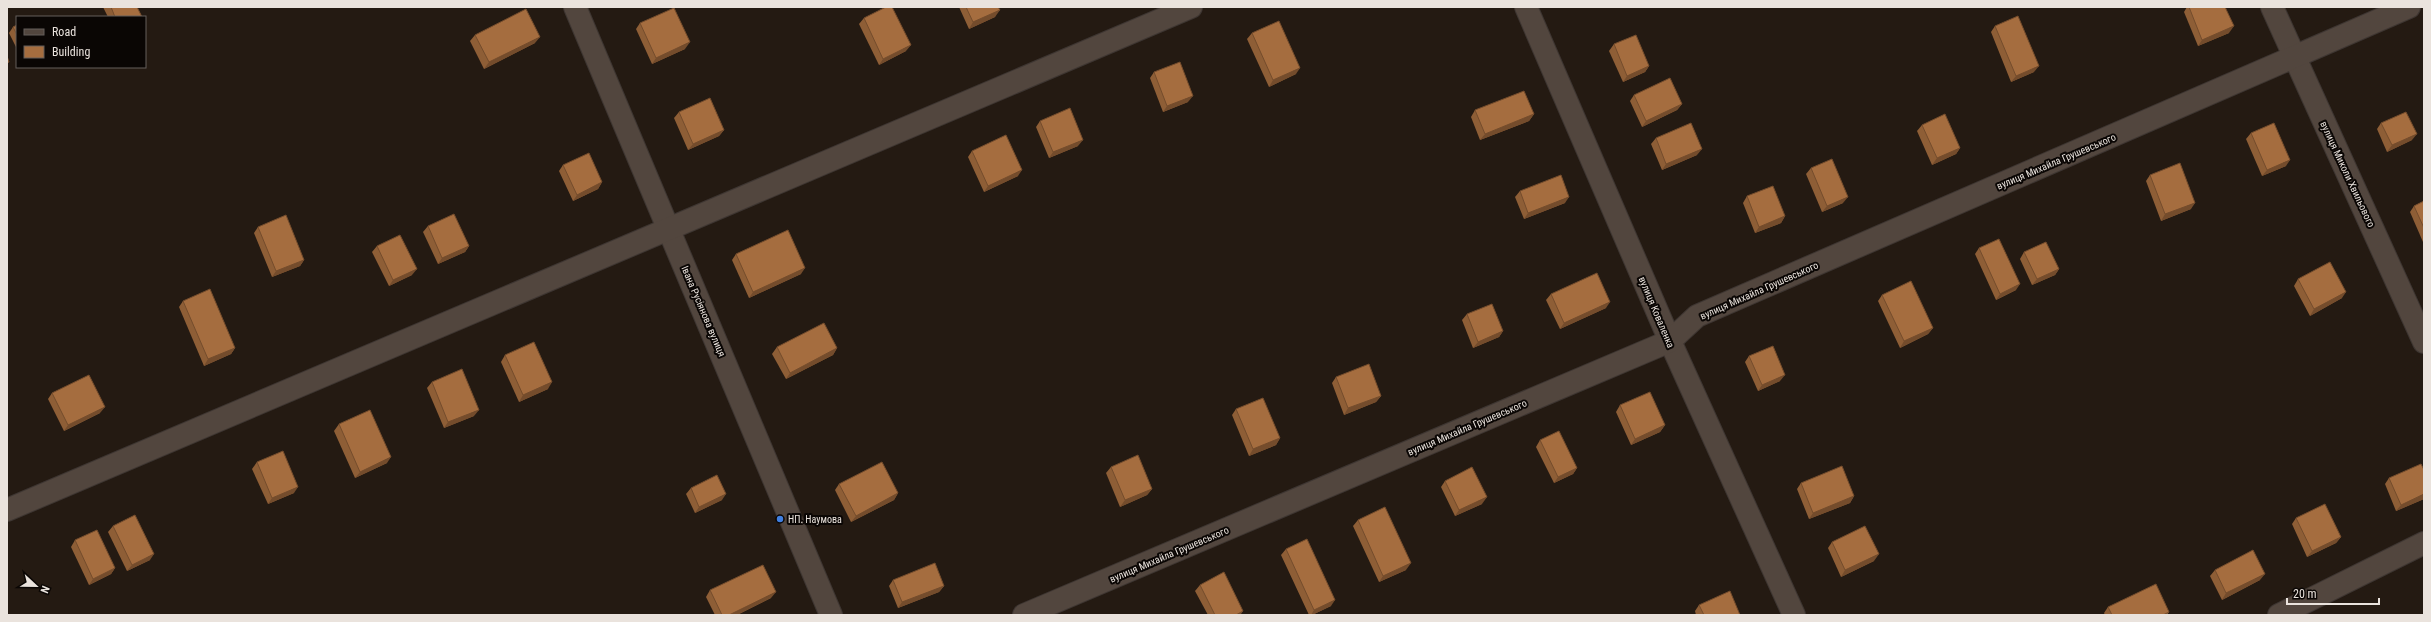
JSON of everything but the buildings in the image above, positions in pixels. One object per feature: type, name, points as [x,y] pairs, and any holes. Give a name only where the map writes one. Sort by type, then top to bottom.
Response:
[{"type":"street","name":"Івана Русіянова вулиця","points":[[575,7],[831,615]]},
{"type":"street","points":[[7,510],[670,230],[1191,7]]},
{"type":"street","name":"вулиця Коваленка","points":[[1526,7],[1670,341],[1794,615]]},
{"type":"street","name":"вулиця Миколи Хвильового","points":[[2272,7],[2424,342]]},
{"type":"street","name":"вулиця Михайла Грушевського","points":[[1024,615],[1670,341],[1697,316],[2409,7]]},
{"type":"street","points":[[2279,615],[2424,543]]},
{"type":"place","name":"НП. Наумова","points":[[780,519]]}]
